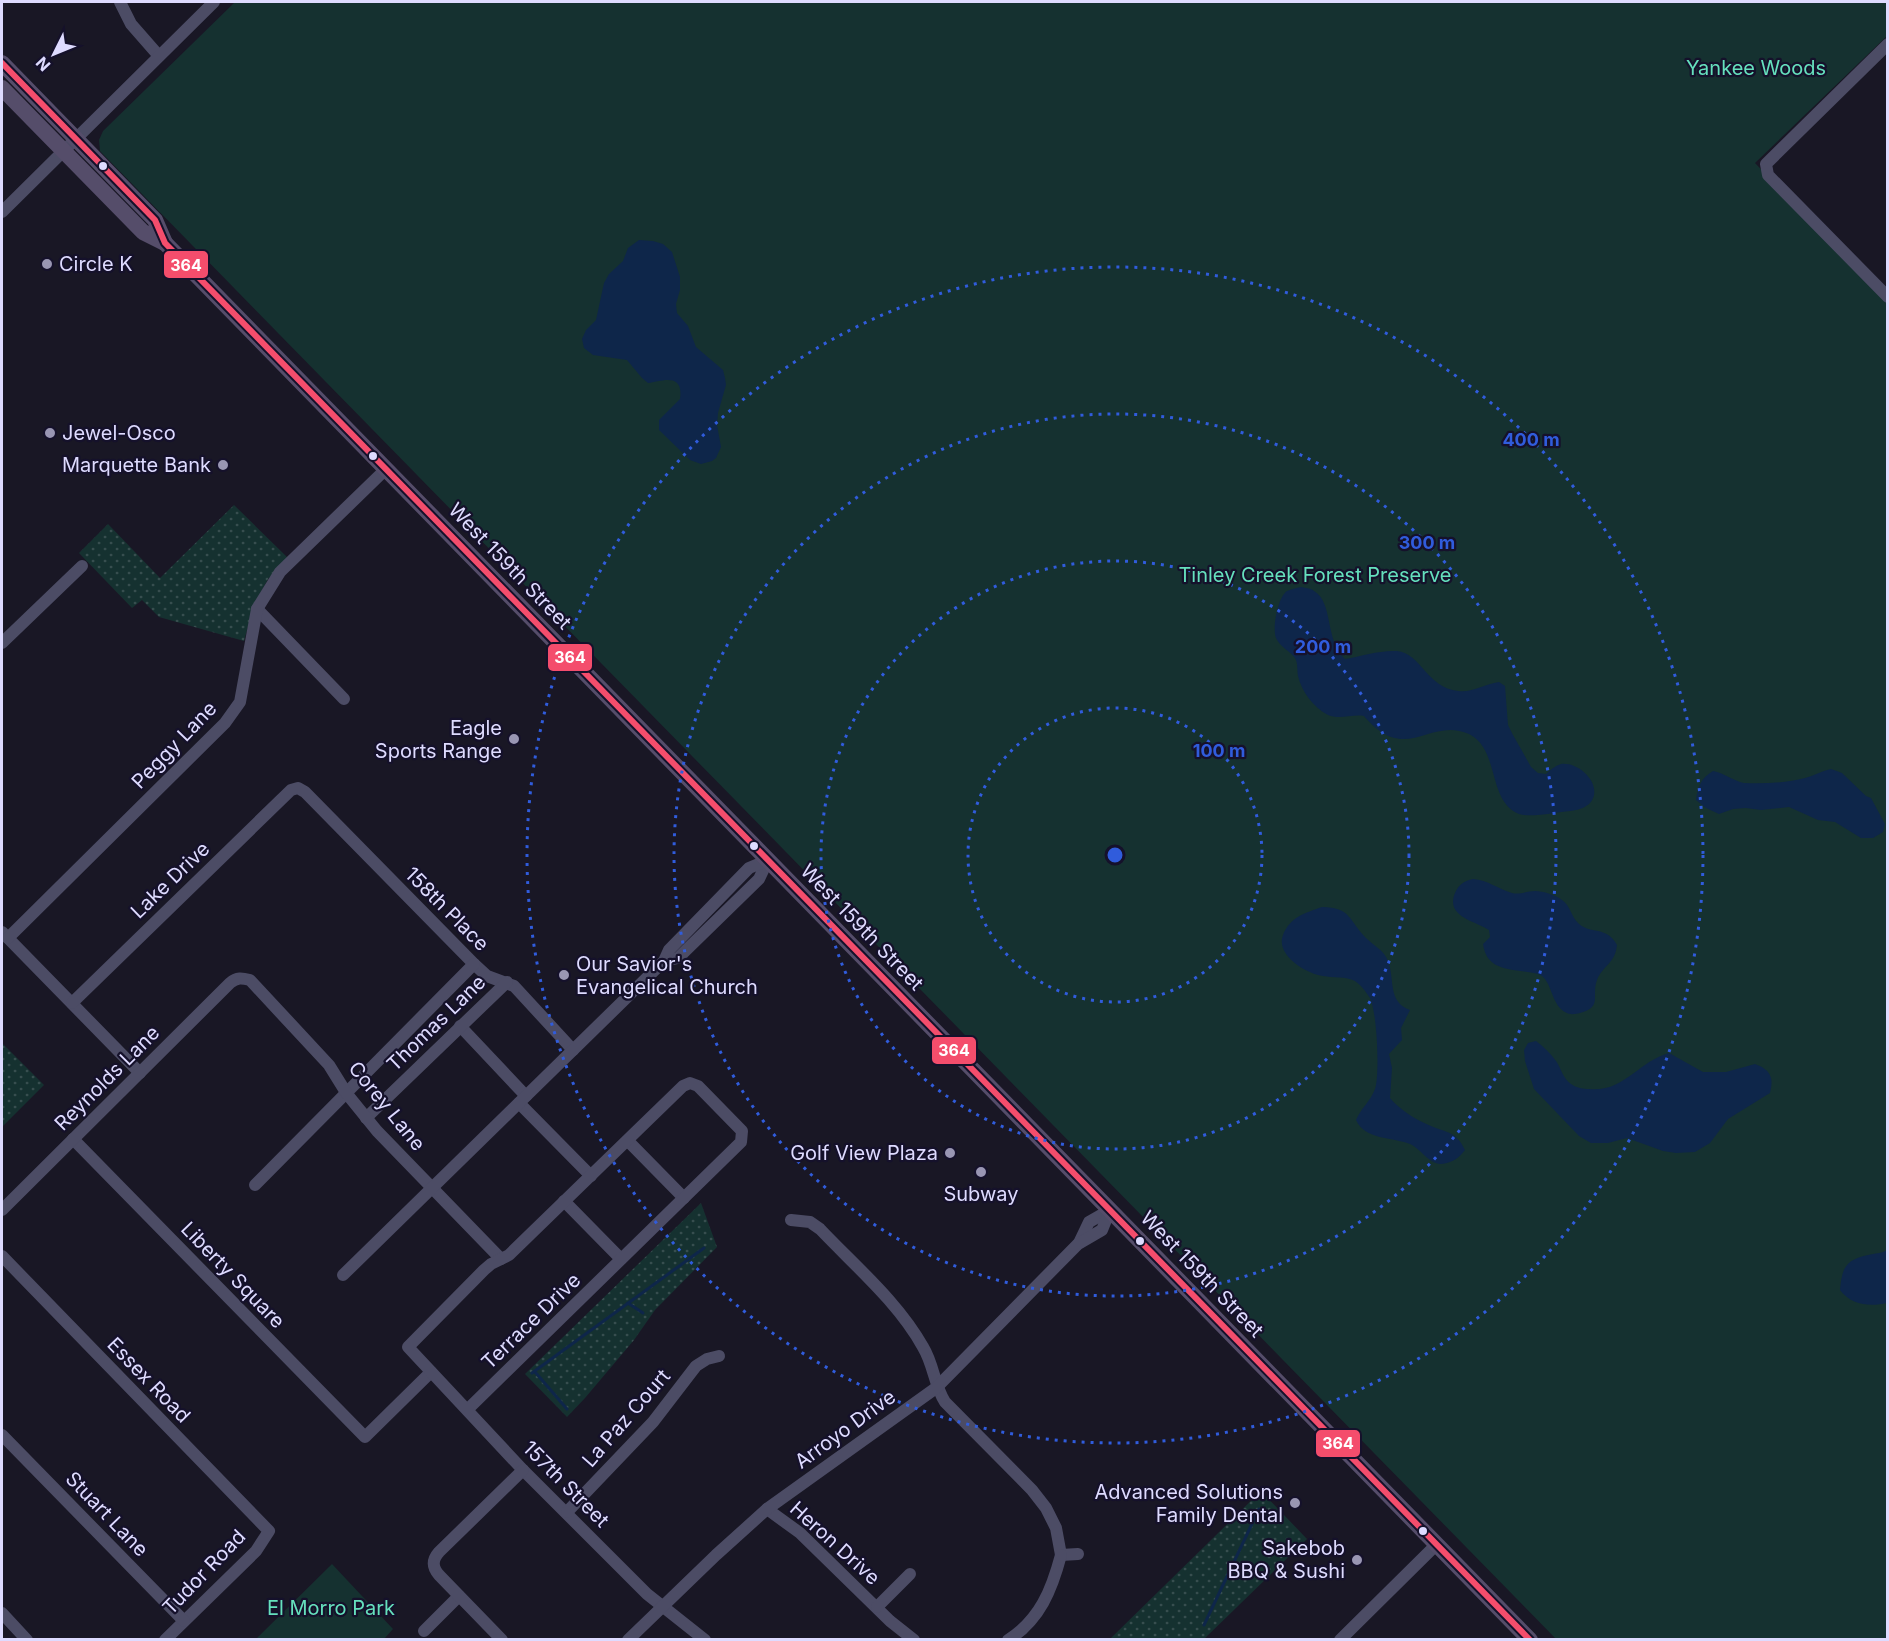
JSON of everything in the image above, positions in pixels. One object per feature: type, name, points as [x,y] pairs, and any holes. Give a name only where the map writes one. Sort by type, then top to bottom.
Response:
[{"type":"main road","name":"West 159th Street","points":[[2,63],[155,220],[165,243]]},
{"type":"main road","name":"West 159th Street","points":[[2,88],[143,232],[165,243],[1530,1640]]},
{"type":"street","points":[[120,2],[131,24],[159,56]]},
{"type":"street","points":[[2,212],[214,2]]},
{"type":"street","points":[[1887,44],[1766,164],[1768,175],[1887,297]]},
{"type":"street","name":"Peggy Lane","points":[[4,935],[225,723],[240,702],[256,609],[280,572],[386,469]]},
{"type":"street","points":[[2,643],[82,566]]},
{"type":"street","points":[[256,609],[344,699]]},
{"type":"street","name":"158th Place","points":[[298,788],[305,792],[474,964],[487,976],[514,986],[573,1050]]},
{"type":"street","name":"Lake Drive","points":[[72,1003],[291,790],[298,788]]},
{"type":"street","points":[[343,1275],[664,961],[678,958],[687,950],[759,879],[768,860]]},
{"type":"street","points":[[4,935],[140,1073]]},
{"type":"street","name":"Thomas Lane","points":[[255,1185],[474,964]]},
{"type":"street","name":"Corey Lane","points":[[242,978],[250,980],[329,1065],[347,1094],[366,1118],[501,1259]]},
{"type":"street","name":"Reynolds Lane","points":[[2,1210],[230,983],[242,978]]},
{"type":"street","name":"Thomas Lane","points":[[366,1118],[507,982]]},
{"type":"street","points":[[460,1026],[522,1100],[591,1176]]},
{"type":"street","name":"Terrace Drive","points":[[408,1347],[484,1270],[509,1255],[687,1084],[698,1086],[742,1131],[742,1138],[684,1198],[467,1410]]},
{"type":"street","name":"Liberty Square","points":[[73,1139],[365,1437],[431,1372]]},
{"type":"street","points":[[628,1141],[684,1198]]},
{"type":"street","points":[[564,1201],[621,1259]]},
{"type":"street","name":"Arroyo Drive","points":[[628,1640],[767,1509],[936,1388],[1078,1245],[1089,1222],[1110,1210]]},
{"type":"street","points":[[791,1220],[810,1222],[820,1229],[898,1311],[924,1348],[934,1371],[936,1388],[945,1402],[1032,1490],[1046,1508],[1056,1528],[1061,1554],[1054,1580],[1035,1617],[1008,1640]]},
{"type":"street","name":"Essex Road","points":[[2,1257],[269,1531]]},
{"type":"street","name":"157th Street","points":[[408,1347],[523,1470],[661,1607],[705,1640]]},
{"type":"street","name":"La Paz Court","points":[[567,1512],[653,1422],[696,1366],[706,1359],[719,1356]]},
{"type":"street","name":"Stuart Lane","points":[[2,1435],[184,1621]]},
{"type":"street","points":[[502,1640],[436,1572],[434,1558],[523,1470]]},
{"type":"street","name":"Heron Drive","points":[[767,1509],[801,1533],[890,1621],[914,1640]]},
{"type":"street","name":"Tudor Road","points":[[165,1640],[256,1551],[269,1531]]},
{"type":"street","points":[[1340,1640],[1436,1545]]},
{"type":"street","points":[[1061,1554],[1078,1554]]},
{"type":"street","name":"Heron Drive","points":[[877,1606],[910,1575]]},
{"type":"street","points":[[424,1631],[459,1596]]},
{"type":"street","points":[[2,1613],[27,1640]]},
{"type":"green space","name":"Tinley Creek Forest Preserve","points":[[235,2],[1887,2],[1887,36],[1755,163],[1887,299],[1887,1639],[1556,1639],[100,151],[99,140],[103,131]]},
{"type":"green space","points":[[234,505],[288,558],[268,579],[254,605],[244,641],[159,617],[142,600],[132,608],[79,553],[108,524],[160,578]]},
{"type":"green space","points":[[2,1043],[44,1085],[2,1127]]},
{"type":"green space","points":[[701,1203],[717,1247],[655,1310],[634,1340],[567,1417],[525,1374]]},
{"type":"green space","points":[[1261,1491],[1307,1539],[1204,1639],[1111,1638]]},
{"type":"green space","name":"El Morro Park","points":[[332,1564],[393,1629],[384,1639],[256,1639]]},
{"type":"water","points":[[639,240],[663,244],[672,252],[680,277],[677,313],[688,326],[696,347],[723,370],[726,385],[717,425],[721,447],[712,461],[701,464],[690,460],[659,430],[659,420],[680,399],[680,390],[675,381],[664,380],[648,383],[627,360],[593,355],[584,348],[582,339],[586,330],[596,320],[604,283],[609,274],[623,261],[628,248]]},
{"type":"water","points":[[1301,587],[1311,589],[1320,597],[1327,613],[1334,642],[1345,659],[1378,652],[1397,651],[1412,658],[1431,678],[1447,689],[1469,691],[1499,682],[1505,686],[1508,725],[1531,767],[1538,773],[1546,774],[1561,764],[1579,769],[1592,783],[1594,795],[1591,802],[1585,807],[1574,810],[1537,815],[1519,814],[1502,798],[1485,751],[1479,741],[1469,734],[1455,730],[1442,731],[1405,739],[1392,737],[1379,730],[1364,716],[1337,717],[1323,712],[1305,693],[1298,676],[1295,658],[1280,644],[1275,633],[1281,599],[1287,591]]},
{"type":"water","points":[[1831,769],[1842,773],[1871,798],[1885,824],[1883,832],[1873,838],[1861,838],[1835,822],[1818,820],[1789,807],[1761,810],[1733,809],[1719,814],[1696,800],[1701,783],[1713,771],[1744,783],[1759,783],[1798,780]]},
{"type":"water","points":[[1473,879],[1512,893],[1535,891],[1553,895],[1565,902],[1583,927],[1603,932],[1613,939],[1617,945],[1616,951],[1597,980],[1592,1008],[1568,1014],[1557,1005],[1543,977],[1504,968],[1490,960],[1483,944],[1490,937],[1489,930],[1463,917],[1454,908],[1453,901],[1458,887]]},
{"type":"water","points":[[1322,907],[1339,909],[1344,912],[1360,932],[1386,957],[1395,995],[1403,1006],[1410,1010],[1401,1028],[1402,1040],[1389,1054],[1392,1068],[1390,1098],[1414,1118],[1458,1139],[1465,1150],[1458,1158],[1441,1164],[1437,1163],[1410,1144],[1372,1135],[1356,1120],[1373,1094],[1377,1081],[1376,1029],[1370,998],[1355,981],[1348,978],[1327,977],[1301,967],[1288,956],[1282,942],[1286,929],[1294,920]]},
{"type":"water","points":[[1536,1041],[1554,1058],[1568,1082],[1580,1088],[1601,1089],[1612,1086],[1658,1057],[1669,1053],[1703,1072],[1726,1072],[1755,1064],[1765,1069],[1770,1075],[1770,1093],[1728,1119],[1710,1143],[1695,1152],[1663,1151],[1627,1138],[1608,1143],[1591,1143],[1579,1136],[1534,1089],[1524,1050],[1528,1043]]},
{"type":"water","points":[[1887,1250],[1887,1303],[1861,1304],[1844,1295],[1840,1290],[1846,1266],[1854,1259]]},
{"type":"waterway","points":[[532,1373],[704,1248]]},
{"type":"waterway","points":[[628,1303],[643,1313]]},
{"type":"waterway","points":[[535,1372],[567,1409]]},
{"type":"waterway","points":[[1204,1625],[1259,1509]]},
{"type":"transit line","name":"364","points":[[2,63],[155,220],[165,243],[1530,1640]]},
{"type":"place","name":"Circle K","points":[[47,264]]},
{"type":"place","name":"Jewel-Osco","points":[[50,433]]},
{"type":"place","name":"Marquette Bank","points":[[223,465]]},
{"type":"place","name":"Eagle Sports Range","points":[[514,739]]},
{"type":"place","name":"Our Savior's Evangelical Church","points":[[564,975]]},
{"type":"place","name":"Golf View Plaza","points":[[950,1153]]},
{"type":"place","name":"Subway","points":[[981,1172]]},
{"type":"place","name":"Advanced Solutions Family Dental","points":[[1295,1503]]},
{"type":"place","name":"Sakebob BBQ & Sushi","points":[[1357,1560]]},
{"type":"park label","name":"Yankee Woods","points":[[1756,68]]}]
